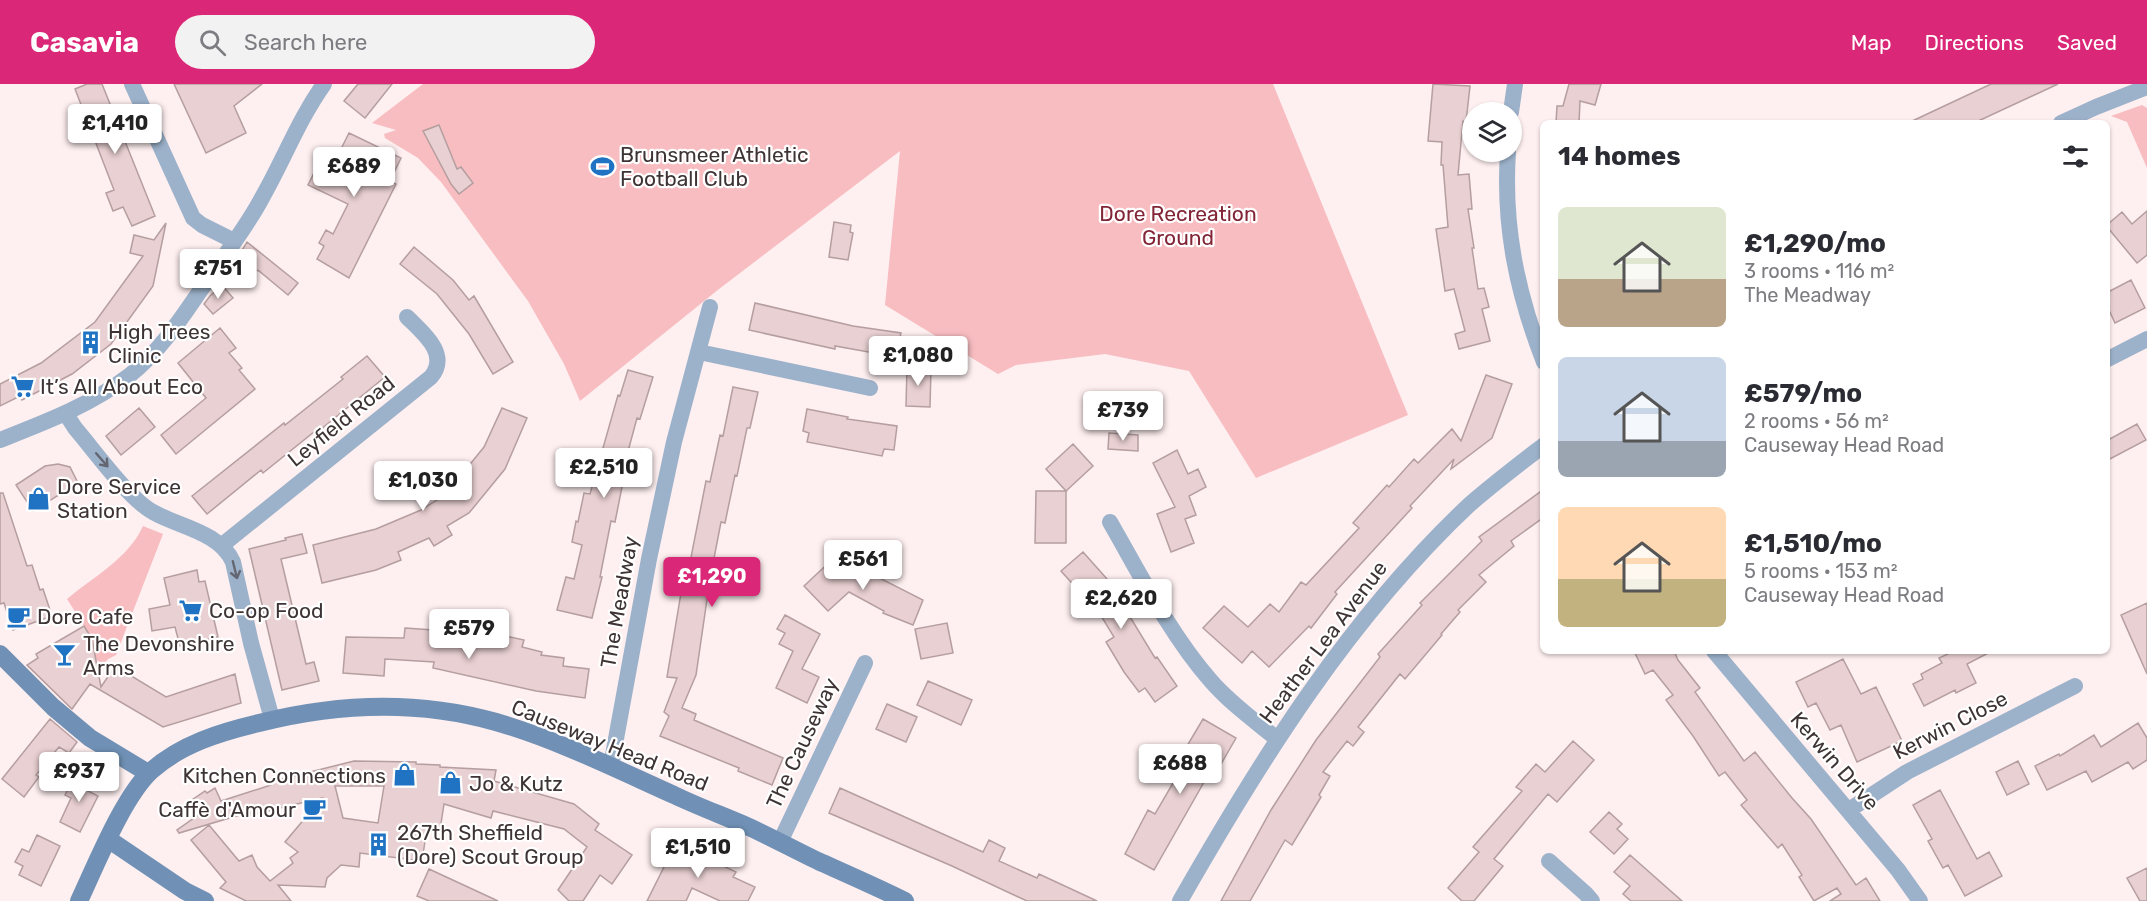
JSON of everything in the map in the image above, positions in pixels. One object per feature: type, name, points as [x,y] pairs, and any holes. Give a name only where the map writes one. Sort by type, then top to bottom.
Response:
[{"type":"street","points":[[132,84],[193,218],[234,241]]},
{"type":"street","points":[[0,440],[66,414],[93,400],[128,377],[151,355],[178,323],[263,197],[306,111],[324,84]]},
{"type":"street","points":[[1512,102],[1515,84]]},
{"type":"street","points":[[2068,120],[2147,87]]},
{"type":"street","points":[[1508,162],[1507,206],[1510,240],[1526,311],[1540,351]]},
{"type":"street","name":"The Meadway","points":[[611,766],[651,547],[674,442],[710,307]]},
{"type":"street","name":"Leyfield Road","points":[[222,546],[438,369],[439,358],[435,348],[407,317]]},
{"type":"street","points":[[2110,358],[2147,339]]},
{"type":"street","points":[[699,352],[870,388]]},
{"type":"street","points":[[66,414],[75,428],[138,502],[152,512],[210,538],[222,546],[233,562],[251,643],[272,719]]},
{"type":"street","name":"Heather Lea Avenue","points":[[1180,901],[1277,739],[1342,648],[1400,578],[1470,504],[1540,448]]},
{"type":"street","points":[[1110,522],[1185,649],[1212,683],[1277,739]]},
{"type":"street","points":[[0,654],[53,707],[90,738],[148,773]]},
{"type":"street","name":"Kerwin Drive","points":[[1716,654],[1849,810],[1920,901]]},
{"type":"street","name":"The Causeway","points":[[780,842],[865,663]]},
{"type":"street","name":"Kerwin Close","points":[[1849,810],[1907,772],[2075,686]]},
{"type":"street","name":"Causeway Head Road","points":[[79,901],[125,807],[148,773],[163,760],[189,746],[225,732],[272,719],[298,713],[361,706],[442,711],[483,719],[527,732],[611,766],[905,901]]},
{"type":"street","points":[[108,839],[185,891],[205,901]]},
{"type":"street","points":[[1549,861],[1592,901]]},
{"type":"green space","name":"Dore Recreation Ground","points":[[423,84],[1273,84],[1408,415],[1256,478],[1189,371],[1105,354],[1016,365],[998,374],[885,305],[900,151],[719,289],[580,401],[564,364],[528,301],[441,182],[418,158],[385,138],[384,134],[396,130],[372,123]]},
{"type":"green space","points":[[2142,105],[2147,108],[2147,168],[2127,122],[2111,116]]},
{"type":"green space","points":[[143,526],[163,534],[116,655],[103,665],[92,656],[95,652],[94,645],[89,642],[88,632],[67,599],[120,557],[129,548]]},
{"type":"building","points":[[87,84],[102,84],[155,216],[132,226],[123,207],[113,211],[106,193],[114,190],[75,89]]},
{"type":"building","points":[[174,84],[262,84],[234,106],[246,133],[206,153]]},
{"type":"building","points":[[358,84],[392,84],[365,118],[344,101]]},
{"type":"building","points":[[1433,84],[1470,86],[1468,102],[1462,102],[1458,175],[1469,174],[1472,209],[1468,209],[1474,248],[1472,248],[1478,289],[1484,288],[1489,307],[1482,309],[1490,341],[1459,349],[1455,334],[1465,331],[1454,289],[1445,291],[1436,229],[1448,227],[1443,165],[1441,165],[1442,142],[1428,141]]},
{"type":"building","points":[[1569,84],[1601,84],[1595,105],[1580,101],[1579,120],[1556,120],[1557,106],[1563,106]]},
{"type":"building","points":[[1991,84],[2058,84],[1980,120],[1914,120]]},
{"type":"building","points":[[439,125],[457,169],[461,167],[473,183],[459,194],[451,184],[423,131]]},
{"type":"building","points":[[349,133],[401,158],[390,181],[396,184],[349,278],[317,259],[324,246],[319,243],[326,230],[333,234],[348,204],[308,185],[323,155],[335,161]]},
{"type":"building","points":[[2147,211],[2147,255],[2137,263],[2110,230],[2110,222],[2122,212],[2132,224]]},
{"type":"building","points":[[834,222],[851,225],[850,232],[853,233],[848,260],[829,257]]},
{"type":"building","points":[[166,223],[153,286],[111,344],[72,374],[22,400],[20,396],[0,406],[0,384],[41,363],[95,322],[143,256],[130,253],[134,235],[154,240]]},
{"type":"building","points":[[247,242],[298,283],[288,295],[259,271],[245,267],[236,260]]},
{"type":"building","points":[[414,247],[453,280],[469,300],[474,296],[513,362],[493,374],[469,334],[437,294],[400,264]]},
{"type":"building","points":[[2131,280],[2145,308],[2115,323],[2110,312],[2110,291]]},
{"type":"building","points":[[222,285],[233,298],[213,314],[204,304]]},
{"type":"building","points":[[755,303],[853,326],[901,333],[896,357],[835,346],[835,349],[749,330]]},
{"type":"building","points":[[220,328],[236,348],[229,353],[242,368],[239,370],[255,389],[176,454],[161,435],[206,398],[178,363]]},
{"type":"building","points":[[367,356],[385,377],[315,434],[314,432],[263,473],[261,470],[207,514],[192,496],[343,379],[341,377]]},
{"type":"building","points":[[907,367],[931,368],[930,407],[906,406]]},
{"type":"building","points":[[628,370],[653,377],[640,419],[637,418],[620,481],[623,482],[615,522],[611,521],[600,577],[602,577],[592,618],[557,610],[566,577],[574,579],[582,545],[572,542],[576,521],[578,522],[584,493],[590,494],[618,395],[620,396]]},
{"type":"building","points":[[1486,375],[1512,384],[1492,438],[1451,469],[1454,459],[1335,592],[1337,594],[1311,628],[1309,626],[1269,667],[1252,651],[1242,663],[1203,628],[1224,606],[1248,627],[1270,604],[1279,612],[1301,582],[1306,585],[1359,528],[1353,523],[1414,459],[1418,463],[1452,429],[1461,441]]},
{"type":"building","points":[[733,387],[758,392],[750,428],[747,428],[737,476],[735,475],[725,523],[721,522],[696,675],[682,708],[696,714],[694,720],[783,758],[772,785],[738,771],[739,768],[660,736],[669,716],[664,712],[677,678],[667,677],[682,587],[685,588],[706,481],[710,482],[720,435],[723,436]]},
{"type":"building","points":[[139,408],[155,427],[121,455],[106,436]]},
{"type":"building","points":[[502,408],[527,418],[505,469],[469,513],[447,526],[452,535],[434,546],[429,538],[398,552],[401,560],[376,570],[322,583],[313,545],[376,529],[421,510],[445,495],[484,447]]},
{"type":"building","points":[[807,409],[848,417],[847,419],[897,426],[894,450],[884,449],[882,456],[807,442],[809,433],[803,431]]},
{"type":"building","points":[[2137,424],[2146,440],[2110,459],[2110,439]]},
{"type":"building","points":[[1109,433],[1138,435],[1138,451],[1108,449]]},
{"type":"building","points":[[1073,444],[1093,466],[1066,491],[1046,469]]},
{"type":"building","points":[[1177,450],[1188,474],[1198,469],[1206,487],[1189,496],[1196,515],[1185,519],[1194,543],[1171,552],[1157,514],[1175,507],[1153,463]]},
{"type":"building","name":"Dore Service Station","points":[[58,464],[70,467],[78,483],[33,511],[16,485],[45,466]]},
{"type":"building","points":[[1036,491],[1066,491],[1066,543],[1035,543]]},
{"type":"building","points":[[1540,492],[1540,520],[1511,541],[1514,546],[1479,575],[1486,582],[1458,610],[1460,612],[1405,679],[1400,674],[1358,727],[1364,732],[1353,746],[1347,741],[1323,772],[1330,776],[1319,795],[1321,797],[1292,845],[1285,840],[1250,901],[1221,901],[1271,810],[1316,740],[1380,657],[1378,654],[1422,605],[1420,603],[1482,541],[1479,537]]},
{"type":"building","points":[[0,493],[3,493],[27,566],[32,565],[52,616],[13,630],[4,603],[0,604]]},
{"type":"building","points":[[302,534],[307,553],[281,559],[306,664],[314,662],[319,681],[282,690],[249,549]]},
{"type":"building","points":[[1083,552],[1107,579],[1155,658],[1157,657],[1177,686],[1155,702],[1145,688],[1139,692],[1124,672],[1106,642],[1114,637],[1089,596],[1086,599],[1061,571]]},
{"type":"building","points":[[837,555],[856,576],[860,568],[923,600],[913,625],[883,613],[884,611],[849,592],[828,611],[804,586]]},
{"type":"building","name":"Co-op Food","points":[[197,570],[199,582],[205,581],[218,637],[180,646],[175,627],[152,631],[149,609],[170,605],[164,578]]},
{"type":"building","points":[[2147,603],[2147,674],[2121,615]]},
{"type":"building","points":[[785,615],[820,634],[802,669],[819,677],[807,703],[776,688],[793,651],[779,644],[785,633],[777,629]]},
{"type":"building","points":[[947,623],[953,653],[921,659],[915,629]]},
{"type":"building","points":[[84,626],[92,639],[101,687],[115,666],[166,697],[235,674],[241,703],[163,727],[90,684],[72,709],[27,665],[38,658],[36,654]]},
{"type":"building","points":[[405,628],[433,630],[433,636],[465,643],[467,636],[486,640],[488,632],[524,640],[522,647],[542,652],[541,655],[564,658],[563,666],[589,669],[585,698],[536,691],[433,668],[434,662],[385,659],[384,676],[343,673],[346,637],[404,638]]},
{"type":"building","points":[[1635,654],[1675,654],[1700,688],[1695,692],[1744,761],[1755,752],[1811,819],[1856,885],[1866,878],[1880,901],[1830,901],[1841,894],[1837,888],[1814,901],[1799,877],[1802,875],[1782,844],[1778,848],[1741,805],[1747,800],[1725,772],[1719,776],[1666,700],[1673,695],[1653,670],[1645,674]]},
{"type":"building","points":[[1948,654],[1986,654],[1967,664],[1976,683],[1956,693],[1955,690],[1924,706],[1913,684],[1923,679],[1921,674],[1942,663],[1939,658]]},
{"type":"building","points":[[1843,659],[1861,694],[1876,687],[1902,741],[1857,762],[1841,725],[1830,730],[1816,703],[1808,707],[1796,682]]},
{"type":"building","points":[[928,681],[972,700],[961,725],[917,705]]},
{"type":"building","points":[[887,704],[917,717],[906,742],[876,729]]},
{"type":"building","points":[[50,719],[77,742],[69,753],[59,747],[36,775],[39,777],[24,797],[2,779]]},
{"type":"building","points":[[1203,719],[1236,738],[1221,764],[1216,761],[1154,870],[1125,854],[1148,810],[1155,814],[1190,754],[1184,751]]},
{"type":"building","points":[[2138,723],[2147,738],[2147,760],[2133,769],[2128,762],[2092,782],[2086,771],[2047,790],[2035,766],[2059,754],[2060,756],[2094,735],[2101,747]]},
{"type":"building","points":[[1573,741],[1594,760],[1557,802],[1548,794],[1494,859],[1503,866],[1474,901],[1462,901],[1448,888],[1479,852],[1473,847],[1522,791],[1516,787],[1536,764],[1545,772]]},
{"type":"building","points":[[354,761],[416,762],[416,764],[440,765],[440,767],[496,770],[494,781],[574,804],[599,824],[595,830],[632,855],[612,884],[600,875],[583,901],[569,901],[558,890],[587,847],[564,829],[493,811],[491,818],[444,804],[440,830],[427,828],[422,861],[360,853],[359,867],[341,865],[327,878],[325,887],[278,885],[291,901],[246,901],[220,888],[226,882],[191,840],[209,825],[239,861],[252,855],[257,867],[270,881],[293,863],[290,858],[298,852],[285,842],[322,798],[251,815],[250,812],[179,833],[177,830],[201,813],[192,800],[205,791],[207,793],[215,788],[221,801],[271,785],[270,782]],"holes":[[[335,786],[384,786],[378,823],[343,818]]]},
{"type":"building","points":[[2018,761],[2029,784],[2007,795],[1996,772]]},
{"type":"building","points":[[76,774],[93,782],[88,791],[98,796],[80,832],[60,822],[71,798],[65,795]]},
{"type":"building","points":[[840,788],[983,852],[989,840],[1005,848],[999,861],[1037,878],[1039,874],[1097,901],[1027,901],[829,813]]},
{"type":"building","points":[[1940,790],[1977,859],[1989,852],[2002,876],[1965,896],[1948,865],[1943,868],[1928,841],[1932,839],[1913,805]]},
{"type":"building","points":[[1609,812],[1622,824],[1617,829],[1628,839],[1614,854],[1590,832]]},
{"type":"building","points":[[37,835],[60,846],[41,886],[19,875],[23,866],[15,862],[22,849],[29,852]]},
{"type":"building","points":[[676,843],[736,872],[733,877],[755,887],[748,901],[720,901],[692,888],[686,901],[647,901]]},
{"type":"building","points":[[1630,855],[1682,901],[1631,901],[1623,894],[1630,886],[1614,872]]},
{"type":"building","points":[[2147,868],[2147,901],[2140,901],[2127,878]]},
{"type":"building","points":[[429,869],[498,901],[429,901],[417,896]]},
{"type":"place","name":"Brunsmeer Athletic Football Club","points":[[602,166]]},
{"type":"place","name":"High Trees Clinic","points":[[90,343]]},
{"type":"place","name":"It’s All About Eco","points":[[22,386]]},
{"type":"place","name":"Dore Service Station","points":[[39,498]]},
{"type":"place","name":"Co-op Food","points":[[191,610]]},
{"type":"place","name":"Dore Cafe","points":[[19,616]]},
{"type":"place","name":"The Devonshire Arms","points":[[65,655]]},
{"type":"place","name":"Kitchen Connections","points":[[404,775]]},
{"type":"place","name":"Jo & Kutz","points":[[451,783]]},
{"type":"place","name":"Caffè d'Amour","points":[[314,809]]},
{"type":"place","name":"267th Sheffield (Dore) Scout Group","points":[[379,844]]}]
